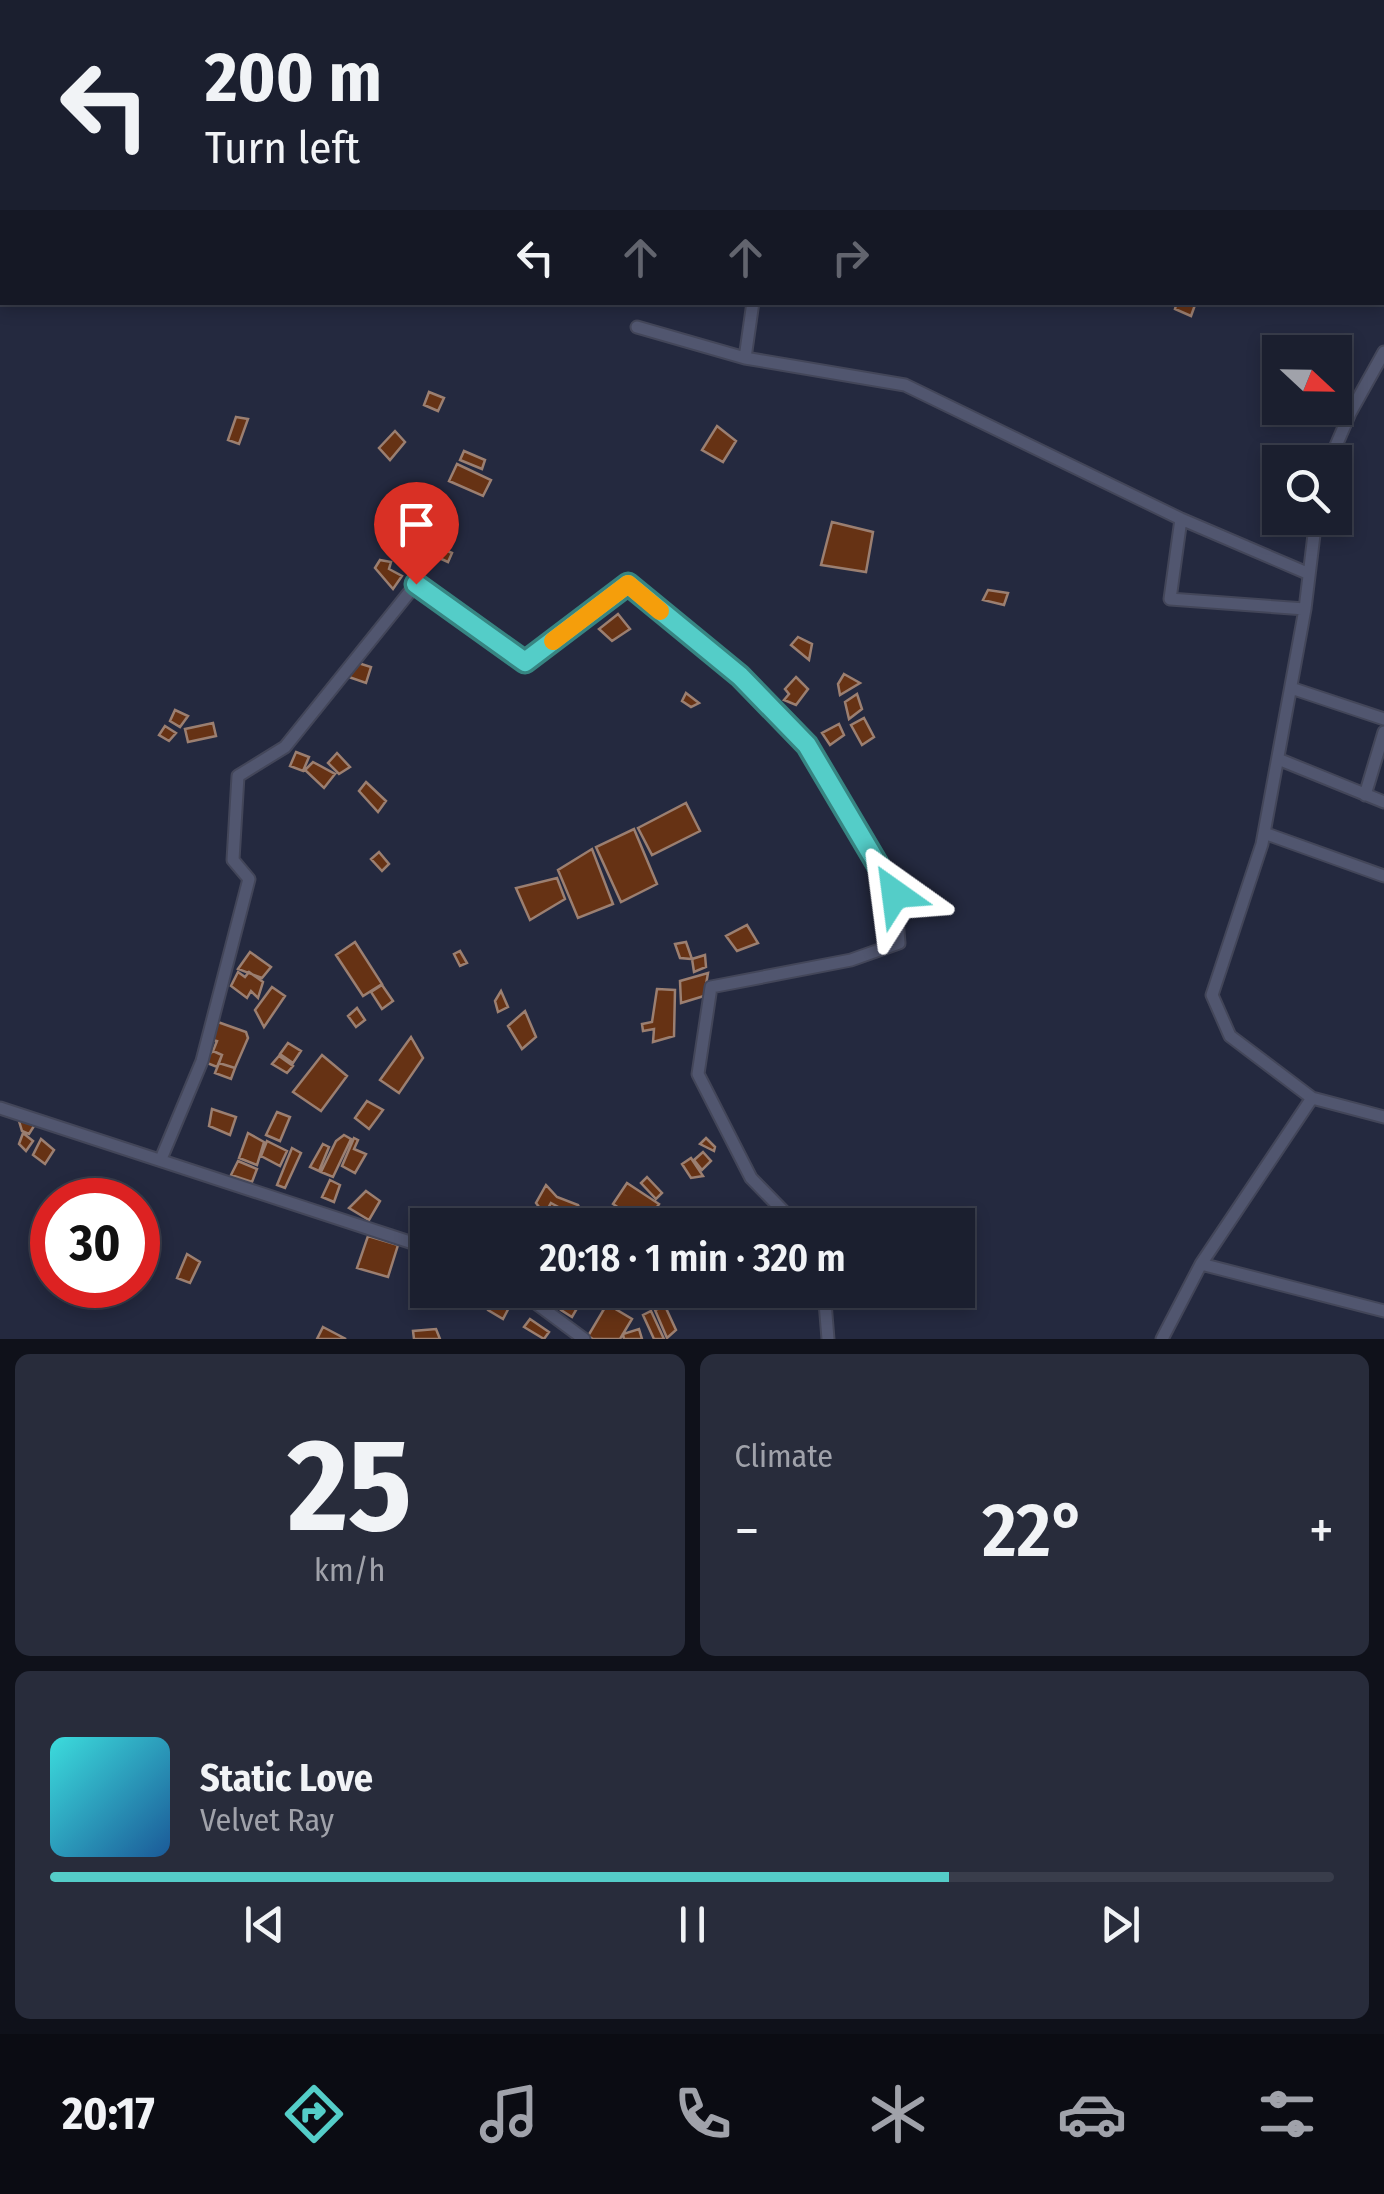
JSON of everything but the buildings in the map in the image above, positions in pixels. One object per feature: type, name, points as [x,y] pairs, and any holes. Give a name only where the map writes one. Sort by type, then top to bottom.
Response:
[{"type":"street","points":[[745,358],[753,305]]},
{"type":"street","points":[[637,327],[745,358],[904,385],[1181,519],[1307,573]]},
{"type":"street","points":[[1336,445],[1384,352]]},
{"type":"street","points":[[1181,519],[1170,599],[1305,609]]},
{"type":"street","points":[[1313,535],[1305,609],[1264,833],[1212,995],[1230,1036],[1312,1098],[1384,1117]]},
{"type":"street","points":[[161,1160],[202,1061],[249,879],[233,860],[238,776],[285,747],[416,584],[525,662],[628,584],[740,676],[807,745],[895,894],[899,943],[851,960],[711,986],[698,1074],[751,1178],[780,1208]]},
{"type":"street","points":[[1290,688],[1384,719]]},
{"type":"street","points":[[1365,794],[1384,732]]},
{"type":"street","points":[[1278,758],[1384,802]]},
{"type":"street","points":[[1264,833],[1384,876]]},
{"type":"street","points":[[1162,1339],[1202,1264],[1312,1098]]},
{"type":"street","points":[[0,1108],[410,1242]]},
{"type":"street","points":[[1202,1264],[1384,1311]]},
{"type":"street","points":[[542,1308],[584,1339]]},
{"type":"street","points":[[825,1308],[828,1339]]},
{"type":"slow traffic","points":[[553,641],[628,584],[660,611]]},
{"type":"route","points":[[416,584],[525,662],[628,584],[740,676],[807,745],[895,894]]}]
